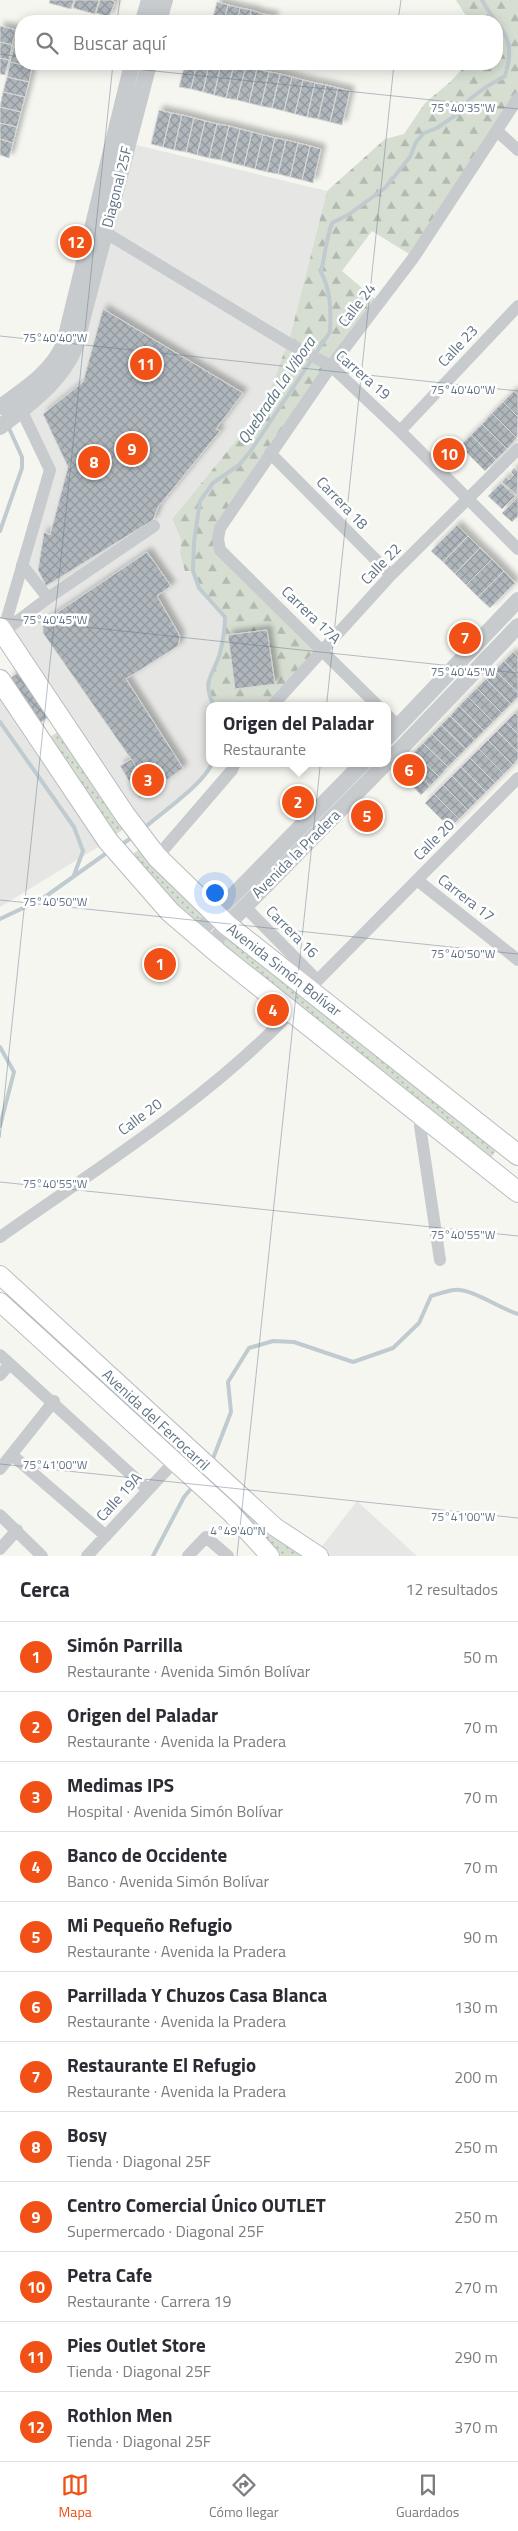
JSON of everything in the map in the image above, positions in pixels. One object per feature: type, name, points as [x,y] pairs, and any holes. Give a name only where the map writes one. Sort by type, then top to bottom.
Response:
[{"type":"main road","name":"Avenida Simón Bolívar","points":[[1,630],[131,824],[151,850],[221,919],[313,985],[518,1155]]},
{"type":"main road","name":"Avenida Simón Bolívar","points":[[0,680],[108,841],[170,912],[291,1012],[518,1192]]},
{"type":"main road","name":"Avenida del Ferrocarril","points":[[0,1275],[185,1463],[210,1493],[247,1528],[270,1556]]},
{"type":"main road","name":"Avenida del Ferrocarril","points":[[0,1302],[185,1463],[223,1480],[275,1527],[319,1556]]},
{"type":"street","points":[[144,15],[148,0]]},
{"type":"street","points":[[161,15],[165,0]]},
{"type":"street","name":"Diagonal 25F","points":[[0,427],[11,406],[54,382],[70,360],[99,231],[131,70]]},
{"type":"street","name":"Diagonal 25F","points":[[99,231],[146,70]]},
{"type":"street","name":"Calle 24","points":[[220,550],[218,539],[220,528],[331,366],[414,257],[498,132],[518,98]]},
{"type":"street","points":[[498,132],[518,150]]},
{"type":"street","name":"Carrera 19","points":[[99,231],[298,349],[331,366],[400,431],[518,549]]},
{"type":"street","name":"Calle 23","points":[[400,431],[518,306]]},
{"type":"street","points":[[1,630],[50,470],[11,406]]},
{"type":"street","name":"Calle 22","points":[[276,702],[391,576],[518,449]]},
{"type":"street","name":"Carrera 18","points":[[270,453],[391,576]]},
{"type":"street","points":[[1,630],[154,526]]},
{"type":"street","name":"Carrera 17A","points":[[220,550],[324,650],[374,702]]},
{"type":"street","points":[[22,565],[48,598]]},
{"type":"street","points":[[391,725],[518,600]]},
{"type":"street","name":"Avenida la Pradera","points":[[391,758],[518,626]]},
{"type":"street","points":[[151,850],[233,767]]},
{"type":"street","name":"Avenida la Pradera","points":[[221,919],[359,767]]},
{"type":"street","name":"Avenida la Pradera","points":[[221,919],[244,906],[382,767]]},
{"type":"street","name":"Calle 20","points":[[313,985],[518,778]]},
{"type":"street","name":"Carrera 17","points":[[417,880],[518,960]]},
{"type":"street","name":"Carrera 16","points":[[244,906],[313,985]]},
{"type":"street","points":[[204,941],[221,919]]},
{"type":"street","name":"Calle 20","points":[[0,1238],[137,1141],[248,1054],[291,1012]]},
{"type":"street","points":[[426,1119],[420,1126],[440,1260]]},
{"type":"street","points":[[0,1355],[54,1401],[147,1488]]},
{"type":"street","points":[[0,1374],[10,1364]]},
{"type":"street","points":[[0,1469],[54,1401]]},
{"type":"street","points":[[12,1455],[106,1536]]},
{"type":"street","name":"Calle 19A","points":[[87,1556],[147,1488],[185,1463]]},
{"type":"street","points":[[0,1515],[42,1556]]},
{"type":"street","points":[[0,1549],[17,1530]]},
{"type":"street","points":[[188,1556],[206,1537],[228,1556]]},
{"type":"shaded area","points":[[128,143],[327,191],[291,333],[265,405],[172,519],[181,540],[180,553],[187,572],[193,571],[199,588],[225,617],[219,655],[207,681],[213,702],[206,702],[206,767],[211,767],[189,791],[139,833],[10,644],[13,626],[48,598],[22,565],[50,470],[22,410],[45,389]]},
{"type":"shaded area","points":[[0,680],[108,841],[0,907]]},
{"type":"shaded area","points":[[357,1501],[417,1556],[319,1556],[316,1554]]},
{"type":"green space","points":[[456,0],[518,0],[518,98],[414,257],[372,231],[342,271],[380,303],[218,539],[324,650],[276,702],[212,702],[208,684],[220,653],[225,617],[203,595],[193,571],[185,571],[180,553],[181,540],[172,519],[265,405],[291,333],[327,191],[385,139],[404,134],[425,103],[461,70],[503,70],[503,15],[465,15]]},
{"type":"green space","points":[[58,732],[125,828],[114,836],[48,738]]},
{"type":"green space","points":[[141,847],[211,918],[201,930],[130,857]]},
{"type":"green space","points":[[223,930],[498,1148],[490,1159],[215,942]]},
{"type":"green space","points":[[235,1500],[319,1556],[270,1556],[261,1544],[252,1522],[232,1504]]},
{"type":"building","points":[[50,0],[74,0],[71,9],[49,3]]},
{"type":"building","points":[[75,0],[99,0],[95,14],[73,8]]},
{"type":"building","points":[[100,0],[115,2],[110,15],[96,13]]},
{"type":"building","points":[[217,2],[228,5],[226,15],[214,15]]},
{"type":"building","points":[[228,5],[240,8],[238,15],[226,15]]},
{"type":"building","points":[[240,8],[251,10],[250,15],[238,15]]},
{"type":"building","points":[[251,10],[263,14],[263,15],[250,15]]},
{"type":"building","points":[[0,26],[15,30],[12,45],[0,42]]},
{"type":"building","points":[[0,42],[12,45],[9,60],[0,58]]},
{"type":"building","points":[[14,47],[15,47],[15,63],[10,62]]},
{"type":"building","points":[[0,58],[9,60],[5,75],[0,74]]},
{"type":"building","points":[[10,62],[15,63],[15,70],[31,70],[29,82],[7,77]]},
{"type":"building","points":[[183,70],[196,70],[191,89],[179,87]]},
{"type":"building","points":[[196,70],[208,70],[203,92],[191,89]]},
{"type":"building","points":[[208,70],[220,70],[214,95],[203,92]]},
{"type":"building","points":[[220,70],[233,70],[226,98],[214,95]]},
{"type":"building","points":[[233,70],[245,70],[237,100],[226,98]]},
{"type":"building","points":[[245,70],[257,70],[249,103],[237,100]]},
{"type":"building","points":[[257,70],[269,72],[261,106],[249,103]]},
{"type":"building","points":[[269,72],[280,74],[272,108],[261,106]]},
{"type":"building","points":[[280,74],[292,77],[284,111],[272,108]]},
{"type":"building","points":[[7,77],[29,82],[25,97],[3,92]]},
{"type":"building","points":[[292,77],[303,80],[295,114],[284,111]]},
{"type":"building","points":[[303,80],[315,83],[307,117],[295,114]]},
{"type":"building","points":[[315,83],[326,85],[318,119],[307,117]]},
{"type":"building","points":[[326,85],[338,88],[330,122],[318,119]]},
{"type":"building","points":[[338,88],[350,91],[342,125],[330,122]]},
{"type":"building","points":[[3,92],[25,97],[21,112],[0,107]]},
{"type":"building","points":[[0,107],[21,112],[17,127],[0,123]]},
{"type":"building","points":[[159,110],[171,113],[163,147],[151,144]]},
{"type":"building","points":[[171,113],[182,115],[174,150],[163,147]]},
{"type":"building","points":[[182,115],[194,118],[186,152],[174,150]]},
{"type":"building","points":[[194,118],[205,121],[197,155],[186,152]]},
{"type":"building","points":[[205,121],[217,124],[209,158],[197,155]]},
{"type":"building","points":[[0,123],[17,127],[13,143],[0,139]]},
{"type":"building","points":[[217,124],[229,126],[221,160],[209,158]]},
{"type":"building","points":[[229,126],[240,129],[232,163],[221,160]]},
{"type":"building","points":[[240,129],[252,132],[244,166],[232,163]]},
{"type":"building","points":[[252,132],[263,135],[255,169],[244,166]]},
{"type":"building","points":[[263,135],[275,138],[267,172],[255,169]]},
{"type":"building","points":[[275,138],[286,140],[278,174],[267,172]]},
{"type":"building","points":[[0,139],[13,143],[9,158],[0,155]]},
{"type":"building","points":[[286,140],[298,143],[290,177],[278,174]]},
{"type":"building","points":[[298,143],[310,146],[302,180],[290,177]]},
{"type":"building","points":[[310,146],[321,149],[313,183],[302,180]]},
{"type":"building","points":[[103,309],[243,393],[216,429],[220,431],[158,507],[153,520],[46,586],[38,570],[44,532],[50,535],[68,467],[43,414],[83,382]]},
{"type":"building","points":[[514,391],[518,395],[518,417],[503,402]]},
{"type":"building","points":[[503,402],[518,417],[517,438],[492,413]]},
{"type":"building","points":[[492,413],[517,438],[507,449],[482,424]]},
{"type":"building","points":[[482,424],[507,449],[496,460],[471,435]]},
{"type":"building","points":[[471,435],[496,460],[485,471],[460,446]]},
{"type":"building","points":[[514,468],[518,471],[517,495],[502,482],[506,477],[509,480],[514,475],[511,472]]},
{"type":"building","points":[[501,483],[515,496],[502,509],[488,496]]},
{"type":"building","points":[[518,497],[518,516],[512,522],[502,513]]},
{"type":"building","points":[[457,525],[468,536],[443,562],[431,551]]},
{"type":"building","points":[[468,536],[480,548],[455,574],[443,562]]},
{"type":"building","points":[[480,548],[492,559],[466,585],[455,574]]},
{"type":"building","points":[[147,552],[171,586],[157,596],[180,636],[178,646],[126,679],[183,768],[167,780],[155,763],[129,781],[120,766],[131,759],[43,633],[43,622]]},
{"type":"building","points":[[492,559],[504,571],[478,597],[466,585]]},
{"type":"building","points":[[504,571],[515,583],[490,608],[478,597]]},
{"type":"building","points":[[267,630],[275,684],[235,689],[228,635]]},
{"type":"building","points":[[513,652],[518,657],[518,675],[504,661]]},
{"type":"building","points":[[504,661],[518,675],[518,693],[495,670]]},
{"type":"building","points":[[495,670],[518,693],[518,697],[511,704],[486,679]]},
{"type":"building","points":[[19,672],[49,717],[38,724],[9,679]]},
{"type":"building","points":[[486,679],[511,704],[502,713],[477,688]]},
{"type":"building","points":[[477,688],[502,713],[493,722],[468,697]]},
{"type":"building","points":[[468,697],[493,722],[484,731],[459,706]]},
{"type":"building","points":[[459,706],[484,731],[475,740],[450,716]]},
{"type":"building","points":[[515,713],[518,716],[518,734],[506,722]]},
{"type":"building","points":[[450,716],[475,740],[466,749],[441,725]]},
{"type":"building","points":[[506,722],[518,734],[518,752],[497,731]]},
{"type":"building","points":[[441,725],[466,749],[457,758],[432,734]]},
{"type":"building","points":[[497,731],[518,752],[518,759],[513,765],[488,740]]},
{"type":"building","points":[[432,734],[457,758],[448,767],[423,743]]},
{"type":"building","points":[[488,740],[513,765],[504,774],[479,749]]},
{"type":"building","points":[[423,743],[448,767],[439,777],[414,752]]},
{"type":"building","points":[[479,749],[504,774],[495,783],[470,758]]},
{"type":"building","points":[[414,752],[439,777],[430,786],[406,761]]},
{"type":"building","points":[[470,758],[495,783],[486,792],[461,767]]},
{"type":"building","points":[[131,759],[140,773],[129,781],[120,766]]},
{"type":"building","points":[[406,761],[430,786],[421,795],[397,770]]},
{"type":"building","points":[[155,763],[167,780],[140,798],[129,781]]},
{"type":"building","points":[[461,767],[486,792],[477,801],[452,776]]},
{"type":"building","points":[[452,776],[477,801],[468,810],[443,785]]},
{"type":"building","points":[[443,785],[468,810],[459,819],[434,794]]},
{"type":"building","points":[[434,794],[459,819],[450,828],[425,803]]},
{"type":"waterway","name":"Quebrada La Vibora","points":[[482,0],[491,15]]},
{"type":"waterway","name":"Quebrada La Vibora","points":[[212,702],[208,684],[220,653],[225,617],[199,588],[193,571],[194,542],[200,501],[213,483],[239,465],[250,452],[330,332],[330,301],[327,286],[321,272],[332,223],[348,215],[385,188],[410,157],[416,142],[424,133],[437,128],[459,113],[470,99],[505,76],[509,51],[508,42],[503,31]]},
{"type":"waterway","points":[[0,531],[22,468],[22,457],[8,426]]},
{"type":"waterway","points":[[0,722],[74,827],[83,851],[74,875]]},
{"type":"waterway","name":"Quebrada La Vibora","points":[[143,829],[192,788],[210,767]]},
{"type":"waterway","name":"Quebrada La Vibora","points":[[121,845],[134,836]]},
{"type":"waterway","name":"Quebrada La Vibora","points":[[0,919],[42,899],[108,852]]},
{"type":"waterway","name":"Quebrada La Vibora","points":[[0,1047],[14,1072],[0,1126]]},
{"type":"waterway","points":[[212,1461],[231,1412],[228,1382],[249,1348],[273,1341],[294,1342],[353,1362],[393,1348],[419,1323],[431,1296],[454,1290],[469,1292],[518,1314]]},
{"type":"waterway","points":[[153,1556],[184,1497],[194,1485]]},
{"type":"place","name":"Rothlon Men","points":[[76,242]]},
{"type":"place","name":"Pies Outlet Store","points":[[146,364]]},
{"type":"place","name":"Centro Comercial Único OUTLET","points":[[132,449]]},
{"type":"place","name":"Petra Cafe","points":[[449,454]]},
{"type":"place","name":"Bosy","points":[[94,462]]},
{"type":"place","name":"Restaurante El Refugio","points":[[465,638]]},
{"type":"place","name":"Parrillada Y Chuzos Casa Blanca","points":[[409,770]]},
{"type":"place","name":"Medimas IPS","points":[[148,780]]},
{"type":"place","name":"Origen del Paladar","points":[[298,802]]},
{"type":"place","name":"Mi Pequeño Refugio","points":[[367,816]]},
{"type":"place","name":"Simón Parrilla","points":[[160,964]]},
{"type":"place","name":"Banco de Occidente","points":[[273,1010]]}]
